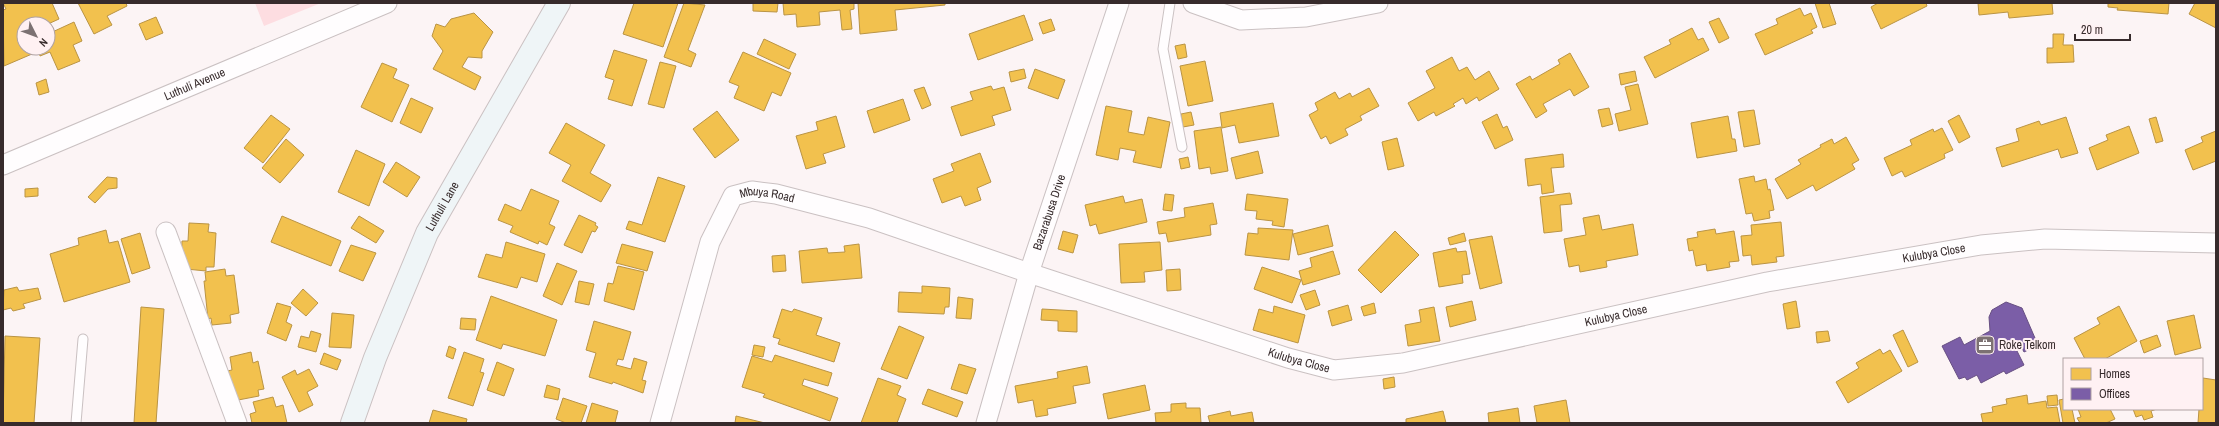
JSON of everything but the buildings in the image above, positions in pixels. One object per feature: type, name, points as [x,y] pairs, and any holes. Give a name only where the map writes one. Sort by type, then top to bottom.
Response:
[{"type":"street","name":"Luthuli Avenue","points":[[3,165],[387,3]]},
{"type":"street","name":"Luthuli Lane","points":[[352,423],[375,358],[427,233],[559,3]]},
{"type":"street","name":"Bazarabusa Drive","points":[[986,423],[1029,273],[1119,3]]},
{"type":"street","points":[[1193,3],[1241,20],[1306,17],[1378,3]]},
{"type":"street","name":"Mbuya Road","points":[[660,423],[710,242],[733,196],[752,191],[776,194],[869,218],[1029,273]]},
{"type":"street","points":[[166,232],[237,423]]},
{"type":"street","name":"Kulubya Close","points":[[1029,273],[1288,358],[1334,370],[1403,363],[1767,282],[1981,244],[2045,239],[2216,243]]},
{"type":"lane","points":[[1170,3],[1163,49],[1182,147]]},
{"type":"lane","points":[[76,423],[84,339]]},
{"type":"shaded area","points":[[255,3],[321,3],[264,26]]},
{"type":"place","name":"Roke Telkom","points":[[1985,345]]}]
